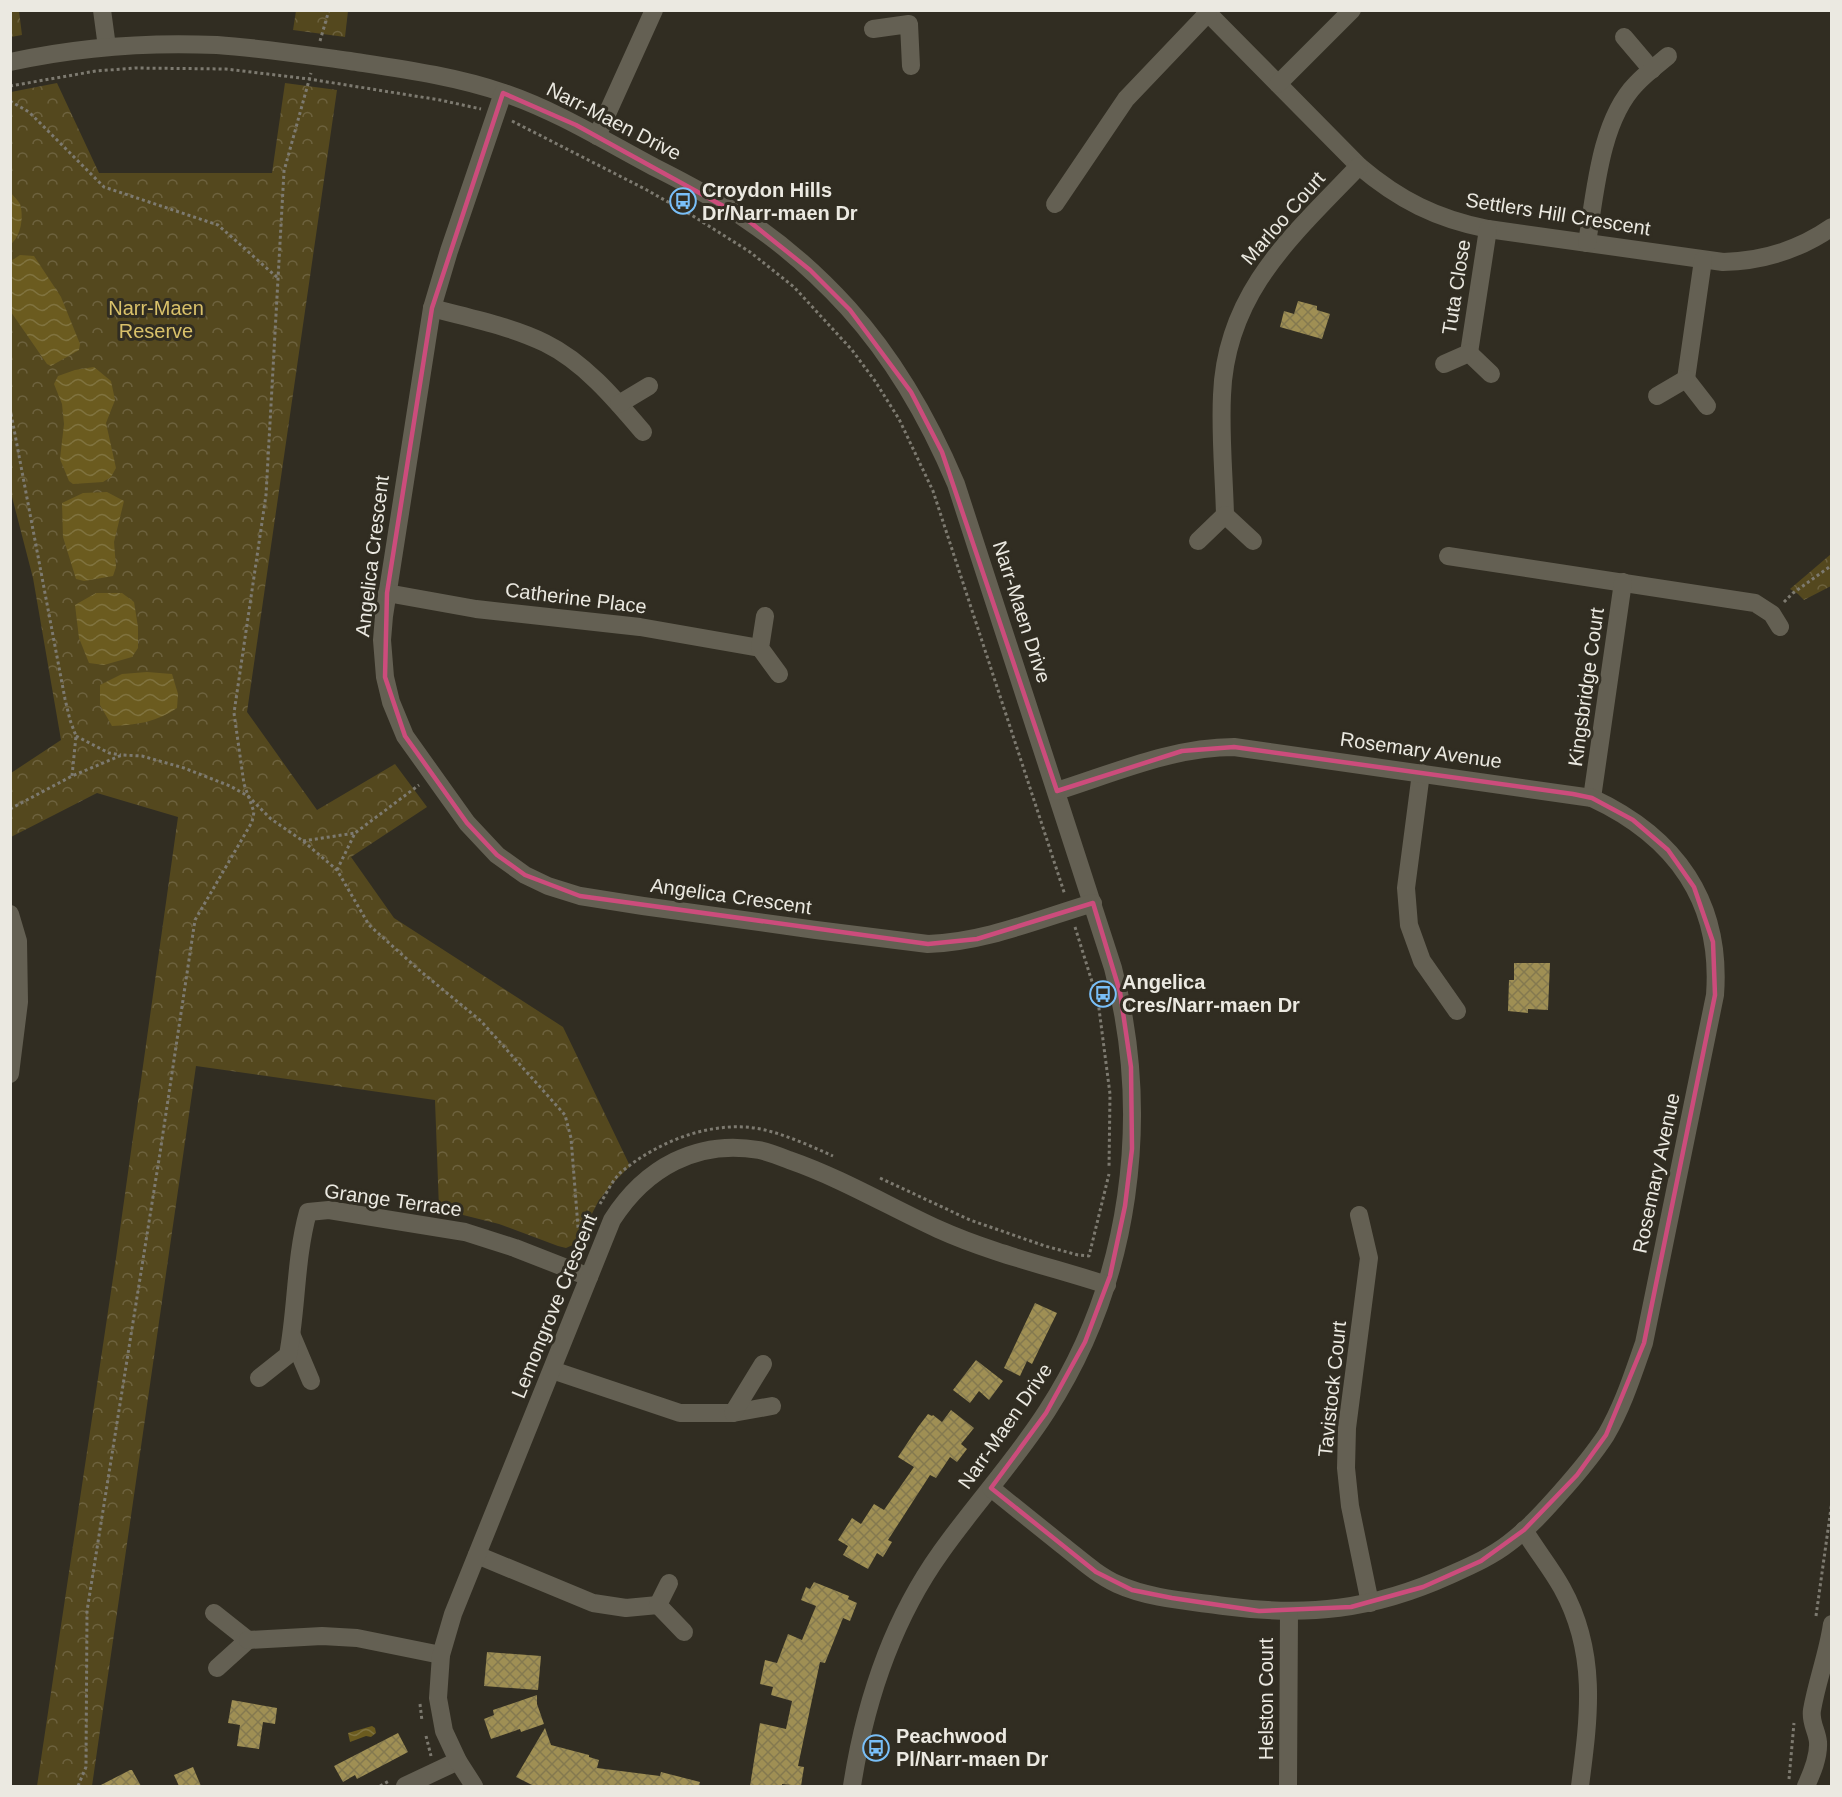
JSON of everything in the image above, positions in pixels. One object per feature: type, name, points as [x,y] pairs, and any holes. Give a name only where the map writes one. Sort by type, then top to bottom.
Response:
[{"type":"street","points":[[102,10],[107,47]]},
{"type":"street","points":[[597,136],[654,10]]},
{"type":"street","points":[[1278,84],[1352,10]]},
{"type":"street","points":[[1055,204],[1126,99],[1206,12]]},
{"type":"street","name":"Settlers Hill Crescent","points":[[1206,12],[1359,166],[1378,182],[1414,204],[1452,220],[1488,229],[1723,262],[1761,259],[1797,247],[1832,227]]},
{"type":"street","points":[[873,29],[912,17],[911,66]]},
{"type":"street","points":[[1624,38],[1652,70]]},
{"type":"street","name":"Narr-Maen Drive","points":[[10,62],[107,47],[164,44],[217,45],[315,56],[440,76],[503,93],[551,112],[687,184],[745,218],[767,234],[831,289],[864,327],[892,363],[928,421],[956,484],[1120,992],[1127,1029],[1133,1093],[1132,1149],[1119,1240],[1107,1285],[1085,1342],[1063,1386],[1018,1453],[941,1551],[922,1580],[901,1620],[873,1690],[863,1725],[852,1786]]},
{"type":"street","points":[[1587,243],[1599,169],[1607,136],[1624,100],[1635,84],[1668,56]]},
{"type":"street","name":"Angelica Crescent","points":[[503,93],[432,308],[387,592],[382,640],[389,694],[405,736],[432,775],[467,823],[496,855],[525,875],[548,886],[580,896],[928,944],[976,939],[1093,903]]},
{"type":"street","name":"Marloo Court","points":[[1225,514],[1222,395],[1225,369],[1237,322],[1246,301],[1269,263],[1359,166]]},
{"type":"street","name":"Tuta Close","points":[[1468,353],[1488,229]]},
{"type":"street","points":[[1703,260],[1686,379],[1707,406]]},
{"type":"street","points":[[432,308],[513,331],[547,344],[574,361],[619,404],[643,432]]},
{"type":"street","name":"Tuta Close","points":[[1444,364],[1468,353]]},
{"type":"street","name":"Tuta Close","points":[[1468,353],[1491,374]]},
{"type":"street","points":[[1657,396],[1686,379]]},
{"type":"street","points":[[619,404],[649,386]]},
{"type":"street","points":[[1198,541],[1225,514],[1253,540]]},
{"type":"street","name":"Kingsbridge Court","points":[[1448,556],[1755,603],[1776,620]]},
{"type":"street","name":"Kingsbridge Court","points":[[1592,798],[1623,582]]},
{"type":"street","name":"Catherine Place","points":[[387,592],[476,609],[640,627],[760,648]]},
{"type":"street","points":[[765,616],[760,648],[778,674]]},
{"type":"street","name":"Rosemary Avenue","points":[[991,1488],[1096,1572],[1120,1585],[1132,1590],[1172,1598],[1259,1611],[1289,1612],[1351,1607],[1370,1603],[1423,1587],[1481,1561],[1508,1544],[1538,1517],[1577,1475],[1606,1435],[1628,1389],[1644,1343],[1715,995],[1716,968],[1713,942],[1704,907],[1694,887],[1682,868],[1652,834],[1614,808],[1592,798],[1252,749],[1215,747],[1182,751],[1057,791]]},
{"type":"street","points":[[1421,773],[1406,888],[1409,925],[1422,961],[1457,1011]]},
{"type":"street","points":[[10,914],[18,941],[10,1074]]},
{"type":"street","name":"Lemongrove Crescent","points":[[474,1786],[458,1761],[444,1731],[438,1698],[441,1655],[453,1614],[612,1220],[634,1189],[664,1166],[681,1158],[731,1147],[762,1150],[811,1167],[939,1230],[1107,1285]]},
{"type":"street","name":"Grange Terrace","points":[[259,1378],[288,1355],[292,1336],[301,1237],[308,1212],[328,1210],[465,1233],[515,1248],[589,1276]]},
{"type":"street","name":"Tavistock Court","points":[[1359,1215],[1369,1258],[1347,1428],[1346,1468],[1350,1506],[1370,1603]]},
{"type":"street","name":"Grange Terrace","points":[[292,1336],[311,1381]]},
{"type":"street","points":[[733,1413],[763,1364]]},
{"type":"street","points":[[552,1370],[680,1413],[733,1413],[772,1406]]},
{"type":"street","points":[[1524,1530],[1562,1588],[1580,1632],[1586,1656],[1589,1706],[1580,1786]]},
{"type":"street","points":[[477,1555],[593,1603],[626,1608],[658,1605]]},
{"type":"street","points":[[658,1605],[669,1583]]},
{"type":"street","points":[[658,1605],[684,1632]]},
{"type":"street","name":"Helston Court","points":[[1288,1786],[1289,1612]]},
{"type":"street","points":[[214,1613],[248,1640]]},
{"type":"street","points":[[1806,1786],[1814,1767],[1818,1741],[1811,1713],[1832,1624]]},
{"type":"street","points":[[217,1668],[248,1640],[322,1636],[357,1638],[441,1655]]},
{"type":"street","points":[[405,1786],[458,1761]]},
{"type":"path","points":[[78,1786],[86,1767],[87,1611],[195,920],[252,822],[254,812],[244,784],[234,713],[266,495],[284,171],[329,10]]},
{"type":"path","points":[[10,86],[87,72],[135,68],[226,69],[309,79],[482,109],[508,119],[645,189],[750,252],[794,287],[852,350],[899,419],[933,491],[1098,1001],[1110,1094],[1109,1173],[1089,1256],[1045,1246],[970,1220],[878,1178]]},
{"type":"path","points":[[10,101],[29,112],[104,187],[218,225],[279,279]]},
{"type":"path","points":[[10,408],[65,699],[76,736],[72,776]]},
{"type":"path","points":[[1776,620],[1793,593],[1832,565]]},
{"type":"path","points":[[76,736],[110,753],[142,756],[184,768],[230,786],[248,796],[271,819],[337,870],[369,925],[481,1021],[565,1115],[571,1138],[578,1227],[584,1240]]},
{"type":"path","points":[[10,809],[72,776],[122,755]]},
{"type":"path","points":[[337,870],[355,833],[432,775]]},
{"type":"path","points":[[303,842],[355,833]]},
{"type":"path","points":[[598,1206],[619,1174],[663,1145],[696,1131],[721,1127],[768,1131],[837,1158]]},
{"type":"path","points":[[571,1270],[587,1232]]},
{"type":"path","points":[[420,1698],[423,1726]]},
{"type":"path","points":[[425,1735],[438,1771]]},
{"type":"highlighted area","points":[[503,93],[576,125],[745,218],[810,270],[850,310],[911,392],[942,452],[1057,791],[1182,751],[1234,747],[1573,794],[1592,798],[1633,820],[1668,850],[1694,887],[1713,942],[1715,995],[1644,1343],[1606,1435],[1577,1475],[1524,1530],[1481,1561],[1423,1587],[1351,1607],[1259,1611],[1132,1590],[1096,1572],[991,1488],[1046,1413],[1085,1342],[1110,1276],[1125,1206],[1132,1149],[1131,1067],[1120,992],[1093,903],[977,939],[928,944],[580,896],[525,875],[497,855],[467,823],[405,736],[385,677],[387,593],[432,308]]},
{"type":"green space","points":[[10,11],[19,11],[22,35],[11,37]]},
{"type":"green space","points":[[296,11],[348,11],[345,37],[293,30]]},
{"type":"green space","name":"Narr-Maen Reserve","points":[[57,83],[99,173],[272,173],[285,83],[337,90],[247,712],[317,810],[395,764],[427,807],[351,857],[394,918],[563,1027],[630,1166],[599,1200],[577,1243],[566,1248],[499,1224],[439,1209],[435,1100],[196,1066],[92,1786],[37,1786],[116,1258],[178,817],[97,793],[11,837],[11,773],[61,740],[33,578],[11,493],[11,92]]},
{"type":"green space","points":[[1831,554],[1831,586],[1804,600],[1790,589]]},
{"type":"water","points":[[11,193],[20,204],[22,215],[21,226],[11,244]]},
{"type":"water","points":[[20,255],[34,256],[61,297],[80,344],[79,350],[51,366],[47,364],[11,312],[11,261]]},
{"type":"water","points":[[94,367],[111,381],[115,400],[106,423],[116,468],[111,477],[103,482],[73,484],[69,481],[60,459],[64,424],[62,404],[54,384],[58,376]]},
{"type":"water","points":[[107,492],[124,501],[114,542],[116,567],[113,576],[84,581],[76,579],[63,537],[62,503],[83,493]]},
{"type":"water","points":[[96,593],[122,593],[134,602],[138,627],[138,648],[132,657],[104,665],[89,663],[79,638],[75,605]]},
{"type":"water","points":[[147,672],[172,674],[178,694],[177,708],[162,717],[146,722],[112,726],[100,705],[100,685],[122,674]]},
{"type":"water","points":[[372,1726],[376,1733],[371,1737],[366,1736],[350,1742],[348,1733]]},
{"type":"building","points":[[1298,301],[1317,306],[1317,310],[1330,314],[1322,339],[1280,327],[1284,311],[1294,314]]},
{"type":"building","points":[[1514,963],[1550,963],[1548,1010],[1528,1009],[1528,1013],[1508,1011],[1509,980],[1514,980]]},
{"type":"building","points":[[1035,1303],[1057,1313],[1032,1364],[1027,1361],[1020,1376],[1004,1368]]},
{"type":"building","points":[[976,1360],[1003,1381],[989,1400],[979,1391],[970,1403],[953,1390]]},
{"type":"building","points":[[951,1410],[974,1428],[961,1444],[967,1449],[957,1462],[950,1457],[936,1478],[930,1475],[888,1540],[892,1542],[883,1557],[877,1553],[868,1569],[843,1555],[848,1546],[838,1540],[852,1518],[861,1524],[874,1504],[884,1510],[914,1467],[898,1457],[918,1427],[928,1414],[942,1422]]},
{"type":"building","points":[[814,1582],[849,1596],[848,1599],[857,1603],[850,1621],[843,1618],[825,1663],[820,1662],[798,1766],[804,1767],[801,1786],[782,1784],[782,1786],[750,1786],[760,1723],[786,1729],[792,1701],[771,1695],[773,1687],[760,1684],[765,1660],[777,1663],[788,1634],[802,1640],[816,1606],[801,1600],[806,1587],[810,1589]]},
{"type":"building","points":[[487,1652],[541,1656],[538,1690],[484,1686]]},
{"type":"building","points":[[537,1695],[537,1704],[544,1724],[491,1739],[484,1719],[494,1715],[493,1710]]},
{"type":"building","points":[[232,1700],[277,1708],[275,1724],[263,1722],[259,1749],[237,1746],[240,1725],[228,1723]]},
{"type":"building","points":[[545,1728],[551,1745],[599,1760],[597,1768],[660,1776],[661,1772],[700,1782],[699,1786],[534,1786],[516,1777]]},
{"type":"building","points":[[398,1733],[408,1752],[357,1779],[355,1775],[343,1782],[334,1766]]},
{"type":"building","points":[[193,1767],[201,1786],[179,1786],[174,1775]]},
{"type":"building","points":[[130,1770],[141,1786],[99,1786]]},
{"type":"place","name":"Croydon Hills Dr/Narr-maen Dr","points":[[683,201]]},
{"type":"place","name":"Angelica Cres/Narr-maen Dr","points":[[1103,994]]},
{"type":"place","name":"Peachwood Pl/Narr-maen Dr","points":[[876,1748]]}]
